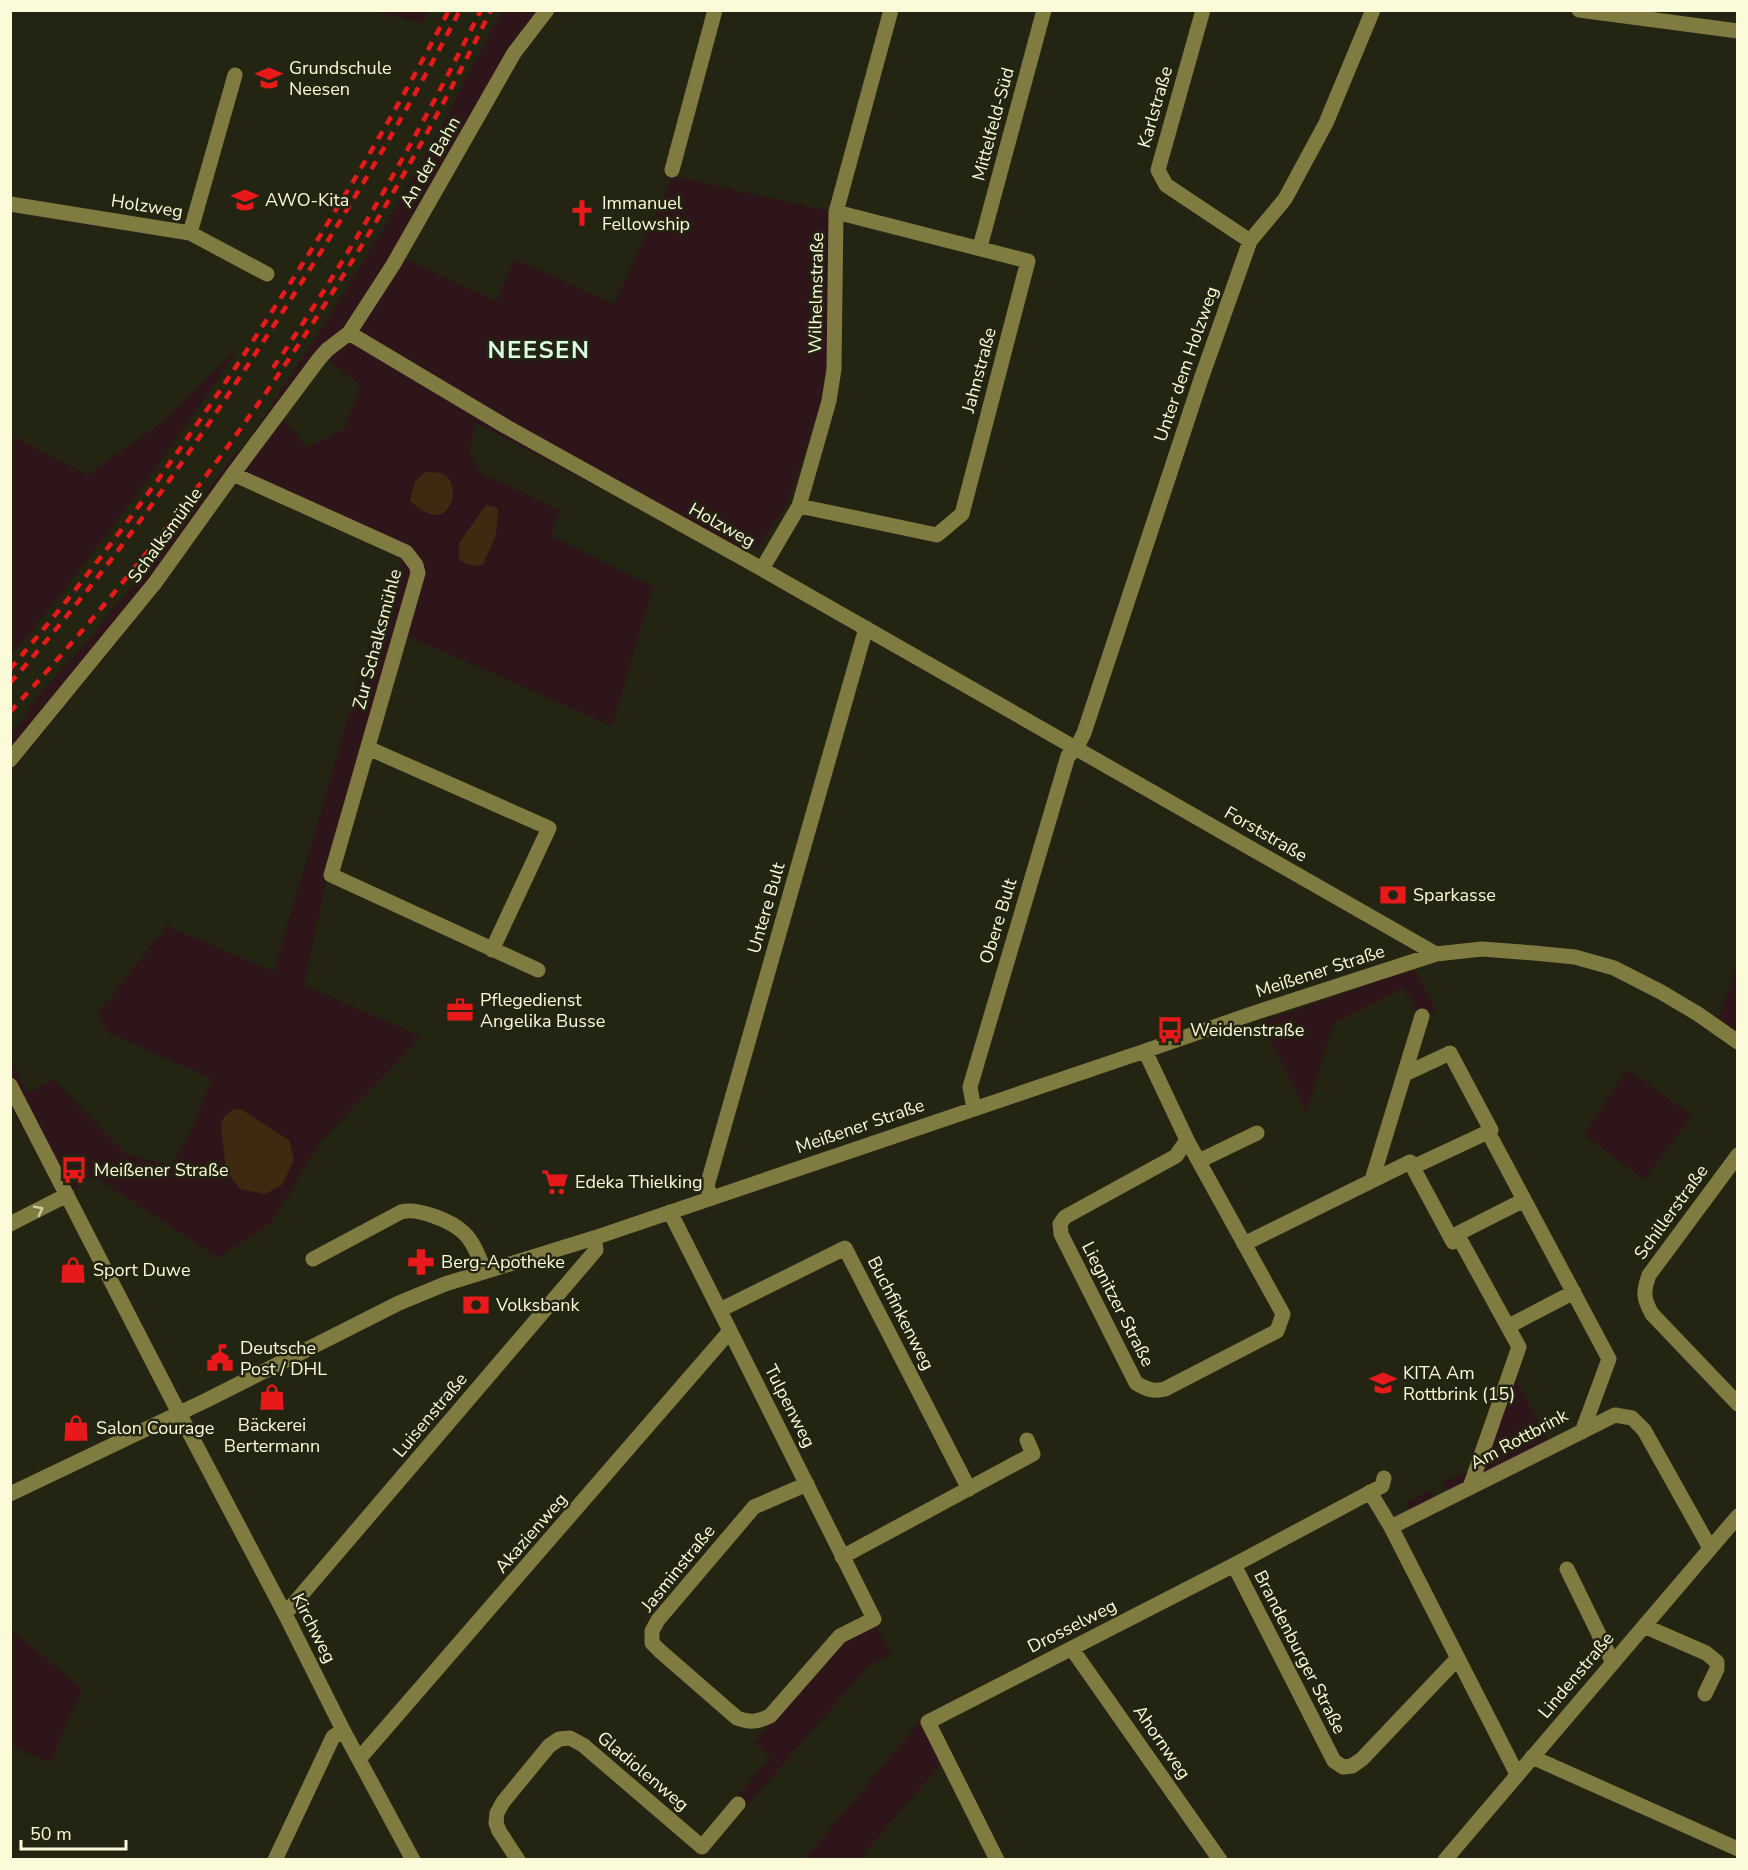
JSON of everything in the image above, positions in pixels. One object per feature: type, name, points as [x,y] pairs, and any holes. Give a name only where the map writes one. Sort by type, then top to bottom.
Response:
[{"type":"street","name":"An der Bahn","points":[[350,333],[393,265],[514,53],[547,10]]},
{"type":"street","points":[[672,170],[715,10]]},
{"type":"street","name":"Wilhelmstraße","points":[[762,569],[799,506],[828,401],[834,369],[836,212],[891,10]]},
{"type":"street","name":"Mittelfeld-Süd","points":[[980,248],[1044,10]]},
{"type":"street","name":"Karlstraße","points":[[1203,10],[1158,170],[1166,185],[1250,241]]},
{"type":"street","name":"Unter dem Holzweg","points":[[1076,749],[1084,733],[1201,379],[1250,241],[1285,199],[1326,123],[1373,10]]},
{"type":"street","points":[[1579,10],[1737,31]]},
{"type":"street","points":[[190,233],[235,75]]},
{"type":"street","name":"Holzweg","points":[[10,204],[190,233],[267,274]]},
{"type":"street","name":"Jahnstraße","points":[[799,506],[937,535],[962,514],[1028,261],[836,212]]},
{"type":"street","name":"Schalksmühle","points":[[10,760],[154,585],[319,359],[350,333]]},
{"type":"street","name":"Holzweg","points":[[350,333],[505,426],[762,569],[1076,749]]},
{"type":"street","name":"Zur Schalksmühle","points":[[233,474],[406,552],[416,565],[418,573],[331,875],[492,951],[538,970]]},
{"type":"street","name":"Untere Bult","points":[[711,1197],[707,1186],[866,628]]},
{"type":"street","points":[[368,748],[549,828],[492,951]]},
{"type":"street","name":"Forststraße","points":[[1076,749],[1436,954]]},
{"type":"street","name":"Obere Bult","points":[[974,1109],[970,1087],[1068,756],[1076,749]]},
{"type":"street","name":"Meißener Straße","points":[[10,1494],[399,1304],[445,1284],[594,1238],[1257,1012],[1436,954],[1482,949],[1534,953],[1575,957],[1614,968],[1698,1014],[1737,1042]]},
{"type":"street","points":[[1372,1180],[1422,1016]]},
{"type":"street","points":[[1145,1051],[1187,1140],[1244,1244],[1410,1162],[1455,1238],[1457,1234],[1524,1200],[1488,1132]]},
{"type":"street","points":[[1405,1074],[1450,1053],[1491,1131],[1413,1167]]},
{"type":"street","name":"Kirchweg","points":[[10,1085],[343,1730],[413,1860]]},
{"type":"street","points":[[1198,1161],[1257,1133]]},
{"type":"street","name":"Liegnitzer Straße","points":[[1187,1140],[1176,1156],[1065,1217],[1060,1224],[1061,1234],[1136,1383],[1156,1391],[1165,1389],[1277,1331],[1283,1314],[1244,1244]]},
{"type":"street","name":"Schillerstraße","points":[[1737,1155],[1648,1275],[1644,1287],[1645,1301],[1652,1314],[1737,1404]]},
{"type":"street","points":[[10,1224],[67,1195]]},
{"type":"street","name":"Am Rottbrink","points":[[1391,1527],[1581,1432],[1609,1359],[1524,1200]]},
{"type":"street","points":[[313,1259],[401,1212],[409,1210],[432,1216],[465,1233],[486,1271]]},
{"type":"street","name":"Tulpenweg","points":[[670,1212],[873,1618]]},
{"type":"street","name":"Luisenstraße","points":[[285,1614],[596,1250],[594,1238]]},
{"type":"street","name":"Am Rottbrink","points":[[1455,1238],[1509,1326],[1519,1347],[1470,1487]]},
{"type":"street","name":"Buchfinkenweg","points":[[720,1310],[845,1248],[969,1489]]},
{"type":"street","points":[[1509,1326],[1574,1292]]},
{"type":"street","name":"Akazienweg","points":[[359,1759],[730,1331]]},
{"type":"street","points":[[1581,1432],[1615,1415],[1632,1418],[1644,1430],[1710,1548]]},
{"type":"street","points":[[842,1557],[1033,1454],[1027,1440]]},
{"type":"street","name":"Brandenburger Straße","points":[[1383,1478],[1382,1486],[1234,1565],[1334,1761],[1343,1767],[1352,1766],[1362,1759],[1458,1658]]},
{"type":"street","name":"Jasminstraße","points":[[807,1484],[754,1507],[658,1620],[652,1632],[652,1643],[737,1718],[748,1722],[759,1721],[770,1716],[840,1636],[873,1618]]},
{"type":"street","points":[[1370,1492],[1391,1527],[1518,1774]]},
{"type":"street","name":"Lindenstraße","points":[[1445,1860],[1737,1516]]},
{"type":"street","name":"Drosselweg","points":[[997,1860],[928,1722],[1234,1565]]},
{"type":"street","points":[[1567,1569],[1612,1663]]},
{"type":"street","points":[[1644,1626],[1706,1653],[1717,1662],[1717,1669],[1705,1694]]},
{"type":"street","name":"Ahornweg","points":[[1072,1649],[1220,1860]]},
{"type":"street","points":[[275,1860],[333,1737],[343,1730]]},
{"type":"street","name":"Gladiolenweg","points":[[518,1860],[499,1831],[496,1823],[497,1813],[503,1802],[549,1746],[559,1739],[570,1738],[583,1745],[703,1853],[738,1804]]},
{"type":"street","points":[[1532,1757],[1737,1849]]},
{"type":"shaded area","points":[[374,11],[428,11],[422,23]]},
{"type":"shaded area","points":[[501,11],[537,11],[510,49],[394,254],[496,301],[515,259],[614,304],[673,176],[829,211],[829,371],[822,400],[788,503],[757,549],[742,552],[736,560],[476,423],[469,451],[480,473],[560,510],[551,536],[653,587],[612,726],[401,633],[327,878],[304,985],[421,1037],[321,1141],[271,1223],[218,1258],[94,1176],[77,1187],[58,1194],[11,1107],[10,1059],[28,1093],[53,1079],[126,1154],[171,1166],[188,1138],[212,1079],[106,1031],[98,1013],[167,926],[274,972],[376,621],[405,554],[238,475],[157,593],[11,772],[11,734],[25,718],[35,699],[96,632],[176,535],[233,456],[248,441],[334,309],[443,124]],"holes":[[[326,358],[361,386],[344,429],[307,448],[282,417]],[[235,1109],[242,1110],[289,1140],[294,1160],[282,1185],[265,1194]]]},
{"type":"shaded area","points":[[240,346],[130,504],[11,656],[11,435],[87,475],[162,422]]},
{"type":"shaded area","points":[[426,472],[441,473],[448,477],[451,484],[453,492],[449,507],[438,515],[424,512],[410,501],[415,481]]},
{"type":"shaded area","points":[[486,505],[498,510],[496,535],[483,564],[471,565],[459,559],[459,543]]},
{"type":"shaded area","points":[[1737,963],[1737,1032],[1719,1018]]},
{"type":"shaded area","points":[[1414,969],[1436,1010],[1420,1018],[1404,988],[1334,1023],[1306,1112],[1261,1022]]},
{"type":"shaded area","points":[[1627,1069],[1692,1115],[1644,1180],[1584,1135]]},
{"type":"shaded area","points":[[235,1109],[242,1110],[289,1140],[294,1160],[282,1185],[265,1194],[240,1189],[226,1171],[221,1125],[226,1115]]},
{"type":"shaded area","points":[[1515,1377],[1547,1440],[1480,1475]]},
{"type":"shaded area","points":[[1468,1471],[1463,1483],[1450,1490],[1444,1488],[1442,1483]]},
{"type":"shaded area","points":[[1431,1490],[1433,1494],[1431,1500],[1411,1510],[1407,1502]]},
{"type":"shaded area","points":[[877,1626],[891,1654],[868,1666],[747,1806],[737,1796],[771,1757],[754,1743],[838,1646]]},
{"type":"shaded area","points":[[10,1629],[82,1689],[50,1763],[11,1746]]},
{"type":"shaded area","points":[[925,1715],[946,1758],[863,1855],[863,1859],[804,1860]]},
{"type":"railway","points":[[10,669],[73,593],[133,514],[245,353],[352,184],[449,10]]},
{"type":"railway","points":[[10,683],[78,602],[142,519],[232,389],[365,180],[460,10]]},
{"type":"railway","points":[[273,368],[330,281],[383,193],[481,10]]},
{"type":"railway","points":[[10,712],[149,550],[276,379],[390,199],[442,106],[491,10]]},
{"type":"place","name":"Grundschule Neesen","points":[[269,78]]},
{"type":"place","name":"AWO-Kita","points":[[245,200]]},
{"type":"place","name":"Immanuel Fellowship","points":[[582,213]]},
{"type":"place","name":"Sparkasse","points":[[1393,895]]},
{"type":"place","name":"Pflegedienst Angelika Busse","points":[[460,1010]]},
{"type":"place","name":"Weidenstraße","points":[[1170,1030]]},
{"type":"place","name":"Meißener Straße","points":[[74,1170]]},
{"type":"place","name":"Edeka Thielking","points":[[555,1182]]},
{"type":"place","name":"Berg-Apotheke","points":[[421,1262]]},
{"type":"place","name":"Sport Duwe","points":[[73,1270]]},
{"type":"place","name":"Volksbank","points":[[476,1305]]},
{"type":"place","name":"Deutsche Post / DHL","points":[[220,1358]]},
{"type":"place","name":"KITA Am Rottbrink (15)","points":[[1383,1383]]},
{"type":"place","name":"Bäckerei Bertermann","points":[[272,1397]]},
{"type":"place","name":"Salon Courage","points":[[76,1428]]},
{"type":"district","name":"NEESEN","points":[[539,350]]}]
